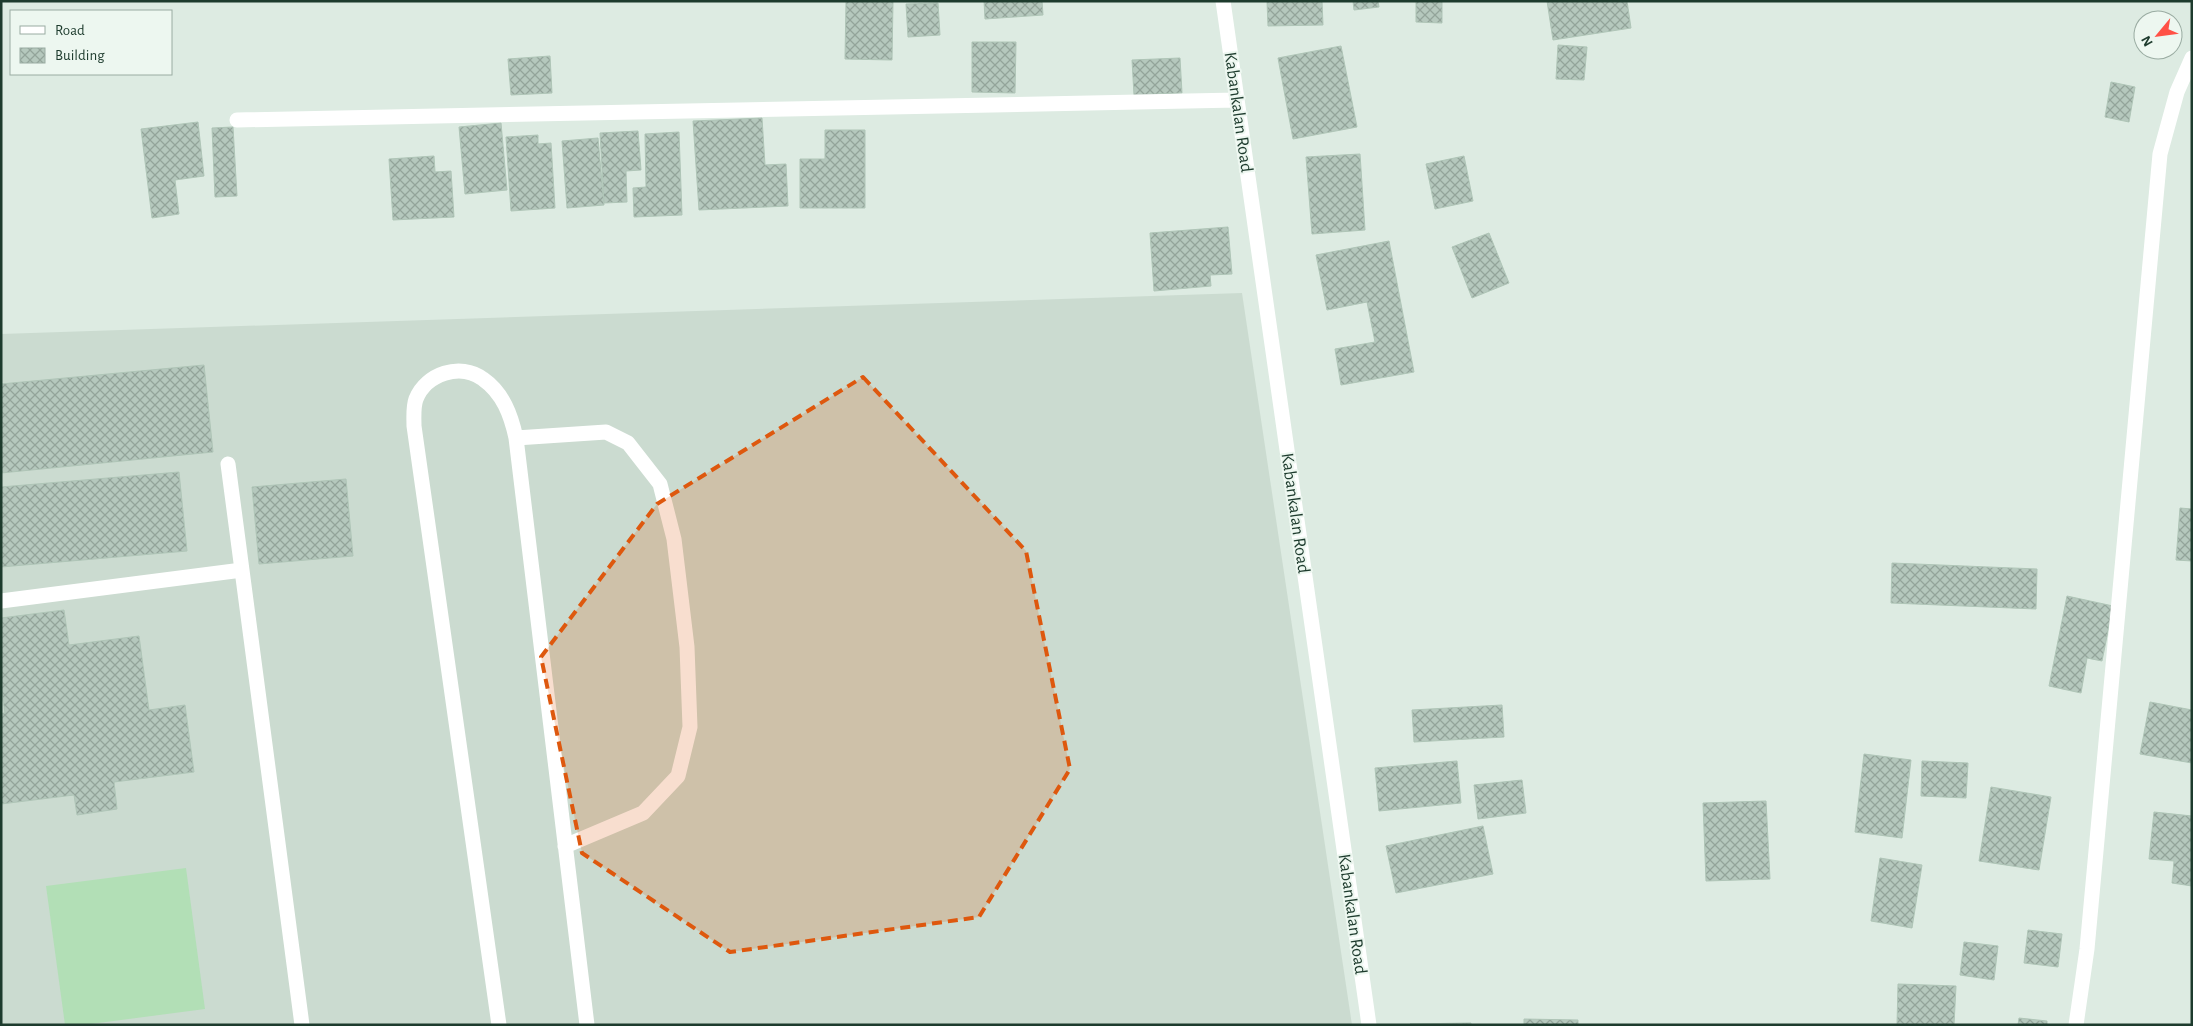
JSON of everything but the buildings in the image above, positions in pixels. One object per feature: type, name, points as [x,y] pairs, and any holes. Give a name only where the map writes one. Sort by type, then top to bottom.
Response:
[{"type":"street","name":"Kabankalan Road","points":[[1224,1],[1369,1025]]},
{"type":"street","points":[[2076,1025],[2087,949],[2160,154],[2177,92],[2192,58]]},
{"type":"street","points":[[237,120],[1238,100]]},
{"type":"street","points":[[499,1025],[414,426],[415,401],[424,385],[439,374],[459,369],[482,378],[501,397],[511,416],[516,438],[587,1025]]},
{"type":"street","points":[[516,438],[606,432],[628,443],[660,484],[674,539],[687,647],[690,727],[678,776],[643,813],[565,846]]},
{"type":"street","points":[[228,464],[302,1025]]},
{"type":"street","points":[[1,601],[242,570]]},
{"type":"highlighted area","points":[[863,377],[1026,551],[1070,769],[979,917],[730,952],[582,853],[541,657],[657,504]]},
{"type":"shaded area","points":[[1242,293],[1352,1025],[1,1025],[1,334]]},
{"type":"green space","points":[[186,868],[205,1009],[83,1025],[65,1025],[46,886]]}]
